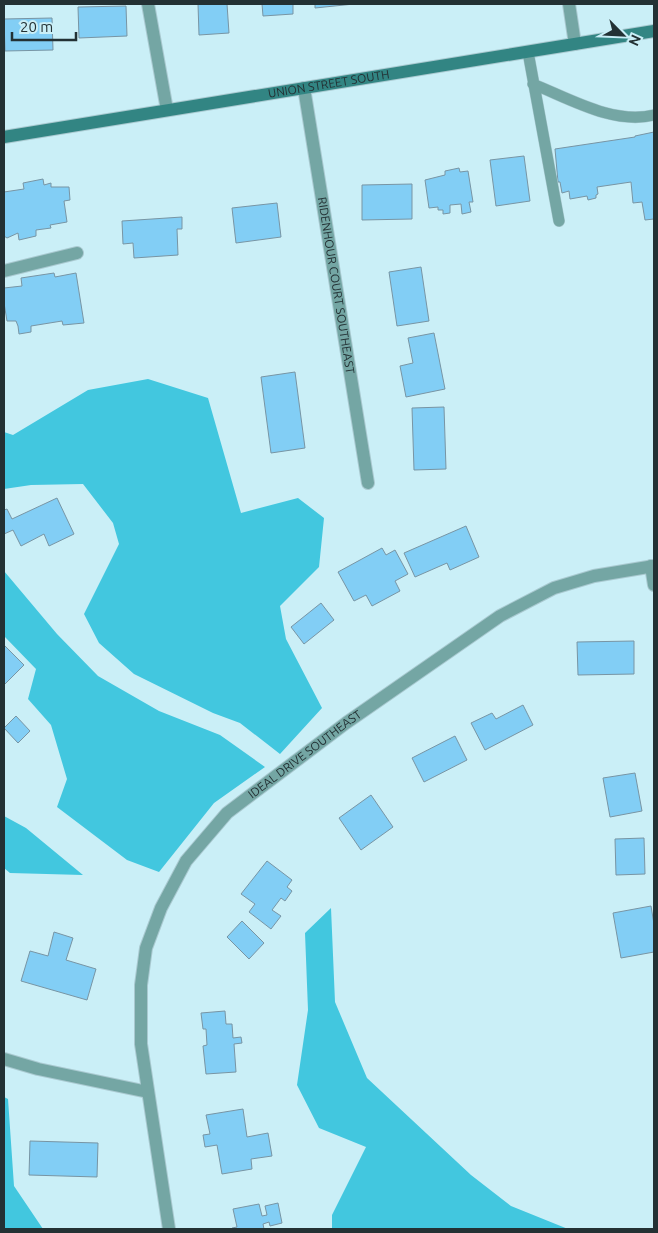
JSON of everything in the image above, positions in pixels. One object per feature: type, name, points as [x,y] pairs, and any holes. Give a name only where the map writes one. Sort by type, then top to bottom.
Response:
[{"type":"main road","name":"UNION STREET SOUTH","points":[[4,137],[654,31]]},
{"type":"street","points":[[148,4],[167,110]]},
{"type":"street","points":[[569,4],[575,44]]},
{"type":"street","name":"RIDENHOUR COURT SOUTHEAST","points":[[304,88],[368,483]]},
{"type":"street","points":[[4,271],[77,253]]},
{"type":"street","points":[[653,566],[654,585]]},
{"type":"street","name":"IDEAL DRIVE SOUTHEAST","points":[[169,1229],[141,1044],[141,985],[146,948],[160,908],[186,861],[227,813],[346,723],[500,616],[554,588],[594,576],[653,566]]},
{"type":"street","points":[[4,1059],[38,1069],[148,1092]]},
{"type":"lane","points":[[528,52],[559,221]]},
{"type":"lane","points":[[533,84],[591,108],[641,118],[654,114]]},
{"type":"shaded area","points":[[148,379],[208,398],[241,513],[298,498],[324,518],[319,567],[280,606],[286,639],[322,708],[280,754],[240,723],[213,713],[134,674],[99,643],[84,614],[119,544],[113,523],[83,484],[31,485],[4,489],[4,432],[13,435],[88,390]]},
{"type":"shaded area","points":[[4,571],[57,634],[98,676],[159,711],[220,735],[265,767],[214,803],[159,872],[127,860],[57,807],[67,779],[51,725],[28,699],[36,669],[4,636]]},
{"type":"shaded area","points":[[4,816],[26,828],[83,875],[10,873],[4,868]]},
{"type":"shaded area","points":[[331,908],[335,1002],[367,1078],[471,1175],[511,1206],[568,1229],[332,1229],[332,1215],[366,1147],[319,1128],[297,1085],[308,1010],[305,933]]},
{"type":"shaded area","points":[[4,1097],[8,1099],[14,1186],[43,1229],[4,1229]]},
{"type":"building","points":[[198,4],[227,4],[229,33],[199,35]]},
{"type":"building","points":[[262,4],[293,4],[293,14],[263,16]]},
{"type":"building","points":[[315,4],[354,4],[315,8]]},
{"type":"building","points":[[126,6],[127,36],[79,38],[78,7]]},
{"type":"building","points":[[52,18],[53,50],[5,51],[4,19]]},
{"type":"building","points":[[654,132],[654,219],[645,220],[642,202],[633,203],[631,182],[597,187],[598,194],[596,198],[588,200],[587,196],[570,199],[569,191],[562,193],[560,182],[558,182],[555,149],[635,137]]},
{"type":"building","points":[[524,156],[530,201],[496,206],[490,160]]},
{"type":"building","points":[[459,168],[460,172],[468,171],[473,202],[469,202],[471,212],[462,214],[461,204],[450,205],[450,213],[443,214],[443,210],[438,210],[438,207],[429,208],[425,180],[445,175],[445,171]]},
{"type":"building","points":[[43,179],[44,185],[51,183],[51,187],[69,187],[70,200],[64,201],[67,222],[50,225],[51,228],[36,230],[36,236],[19,240],[18,233],[7,238],[4,236],[4,192],[24,189],[23,183]]},
{"type":"building","points":[[412,184],[412,219],[362,220],[362,185]]},
{"type":"building","points":[[277,203],[281,237],[236,243],[232,208]]},
{"type":"building","points":[[182,217],[182,229],[177,229],[178,255],[134,258],[133,243],[123,244],[122,221]]},
{"type":"building","points":[[421,267],[429,321],[397,326],[389,272]]},
{"type":"building","points":[[54,273],[55,277],[76,273],[84,323],[63,325],[62,321],[31,326],[31,332],[19,334],[16,321],[7,321],[4,288],[22,286],[21,278]]},
{"type":"building","points":[[434,333],[445,389],[406,397],[400,366],[413,363],[408,338]]},
{"type":"building","points":[[295,372],[305,448],[271,453],[261,377]]},
{"type":"building","points":[[444,407],[446,469],[414,470],[412,408]]},
{"type":"building","points":[[57,498],[74,534],[49,546],[44,534],[21,546],[13,530],[4,534],[4,510],[7,509],[12,519]]},
{"type":"building","points":[[466,526],[479,557],[450,570],[447,563],[415,577],[404,553]]},
{"type":"building","points":[[382,548],[386,555],[395,550],[408,574],[395,581],[400,591],[372,606],[366,595],[354,601],[338,572]]},
{"type":"building","points":[[321,603],[334,620],[304,644],[291,627]]},
{"type":"building","points":[[634,641],[634,674],[578,675],[577,642]]},
{"type":"building","points":[[4,645],[24,665],[4,685]]},
{"type":"building","points":[[523,705],[533,725],[485,750],[471,723],[492,713],[496,719]]},
{"type":"building","points":[[16,716],[30,731],[18,743],[4,728]]},
{"type":"building","points":[[455,736],[467,760],[424,782],[412,758]]},
{"type":"building","points":[[635,773],[642,811],[610,817],[603,778]]},
{"type":"building","points":[[371,795],[393,827],[361,850],[339,818]]},
{"type":"building","points":[[644,838],[645,874],[616,875],[615,839]]},
{"type":"building","points":[[267,861],[292,880],[287,887],[292,891],[285,901],[281,898],[272,910],[281,916],[271,929],[249,912],[255,904],[241,894]]},
{"type":"building","points":[[651,906],[654,924],[654,952],[621,958],[613,913]]},
{"type":"building","points":[[242,921],[264,943],[249,959],[227,937]]},
{"type":"building","points":[[54,932],[73,938],[66,960],[96,969],[87,1000],[21,981],[30,951],[48,956]]},
{"type":"building","points":[[225,1011],[226,1024],[232,1024],[233,1038],[241,1037],[242,1043],[234,1044],[236,1072],[206,1074],[203,1046],[207,1045],[206,1029],[203,1029],[201,1013]]},
{"type":"building","points":[[243,1109],[247,1137],[268,1133],[272,1156],[251,1159],[252,1169],[222,1174],[217,1145],[205,1147],[203,1135],[210,1134],[206,1115]]},
{"type":"building","points":[[30,1141],[98,1143],[97,1177],[29,1175]]},
{"type":"building","points":[[278,1203],[282,1223],[270,1226],[269,1222],[263,1224],[264,1229],[232,1229],[237,1227],[233,1209],[259,1204],[262,1216],[267,1215],[265,1206]]}]
